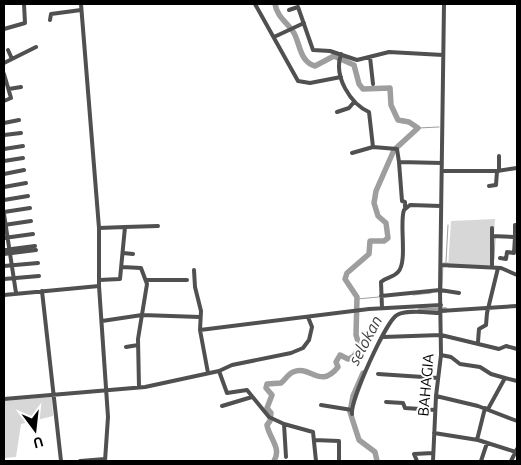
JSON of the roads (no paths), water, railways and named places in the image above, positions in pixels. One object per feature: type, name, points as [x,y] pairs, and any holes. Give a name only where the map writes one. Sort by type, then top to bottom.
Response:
[{"type":"street","points":[[4,29],[26,23],[24,4]]},
{"type":"street","points":[[80,461],[105,460],[108,416],[99,286],[99,228],[81,4]]},
{"type":"street","points":[[255,4],[298,81],[310,83],[341,77]]},
{"type":"street","name":"BAHAGIA","points":[[433,461],[436,396],[441,355],[444,4]]},
{"type":"street","points":[[288,10],[297,7],[312,50],[330,51],[339,57],[357,60],[389,52],[443,55]]},
{"type":"street","points":[[50,20],[51,14],[81,10]]},
{"type":"street","points":[[274,36],[304,23]]},
{"type":"street","points":[[4,63],[36,47]]},
{"type":"street","points":[[8,50],[12,59]]},
{"type":"street","points":[[339,57],[341,77],[349,98],[361,110],[369,112],[373,147]]},
{"type":"street","points":[[370,57],[373,84]]},
{"type":"street","points":[[4,74],[11,98],[4,101]]},
{"type":"street","points":[[9,89],[21,87]]},
{"type":"street","points":[[337,112],[349,108],[354,102]]},
{"type":"street","points":[[4,123],[19,120]]},
{"type":"street","points":[[4,135],[21,133]]},
{"type":"street","points":[[371,140],[378,138]]},
{"type":"street","points":[[4,149],[23,146]]},
{"type":"street","points":[[352,153],[373,147],[396,149],[400,162],[402,201],[405,202],[405,208]]},
{"type":"street","points":[[489,186],[496,185],[499,156]]},
{"type":"street","points":[[4,161],[23,158]]},
{"type":"street","points":[[400,162],[442,163]]},
{"type":"street","points":[[442,171],[498,171],[517,168]]},
{"type":"street","points":[[4,174],[24,170]]},
{"type":"street","points":[[4,187],[26,183]]},
{"type":"street","points":[[4,200],[28,196]]},
{"type":"street","points":[[382,308],[383,280],[394,277],[401,269],[404,244],[402,212],[410,205],[441,206]]},
{"type":"street","points":[[16,293],[10,251],[6,238],[4,213],[30,208]]},
{"type":"street","points":[[5,225],[32,221]]},
{"type":"street","points":[[500,258],[506,258],[507,252],[514,253],[515,226],[517,225]]},
{"type":"street","points":[[99,228],[158,226]]},
{"type":"street","points":[[99,280],[120,280],[125,227]]},
{"type":"street","points":[[492,228],[494,236],[492,266]]},
{"type":"street","points":[[6,238],[34,234]]},
{"type":"street","points":[[494,236],[515,237]]},
{"type":"street","points":[[4,252],[36,248]]},
{"type":"street","points":[[123,254],[134,254]]},
{"type":"street","points":[[4,266],[38,263]]},
{"type":"street","points":[[442,265],[492,266],[517,275]]},
{"type":"street","points":[[122,267],[141,268],[146,280],[138,345],[139,388]]},
{"type":"street","points":[[478,342],[479,329],[486,325],[498,268]]},
{"type":"street","points":[[194,270],[200,330],[208,373]]},
{"type":"street","points":[[4,279],[40,276]]},
{"type":"street","points":[[146,280],[187,280]]},
{"type":"street","points":[[4,294],[99,286]]},
{"type":"street","points":[[42,291],[52,394],[61,461]]},
{"type":"street","points":[[382,297],[441,291],[459,293]]},
{"type":"street","points":[[321,405],[351,411],[357,390],[383,337],[398,314],[517,306]]},
{"type":"street","points":[[200,330],[357,310],[382,308],[440,310]]},
{"type":"street","points":[[102,321],[142,315],[200,317]]},
{"type":"street","points":[[4,399],[139,388],[299,351],[311,336],[312,327],[308,317]]},
{"type":"street","points":[[383,337],[441,335],[478,342],[501,349],[506,346],[517,349]]},
{"type":"street","points":[[126,347],[138,345]]},
{"type":"street","points":[[441,355],[451,357],[458,363],[480,367],[492,374],[517,381]]},
{"type":"street","points":[[219,371],[227,393],[246,390],[271,419],[312,432],[316,461]]},
{"type":"street","points":[[378,374],[438,378]]},
{"type":"street","points":[[477,440],[487,409],[505,378]]},
{"type":"street","points":[[436,396],[487,409],[517,421]]},
{"type":"street","points":[[222,406],[252,398]]},
{"type":"street","points":[[386,402],[404,403],[406,408],[435,410]]},
{"type":"street","points":[[284,424],[286,458]]},
{"type":"street","points":[[434,433],[477,440],[516,451],[511,461]]},
{"type":"street","points":[[314,440],[340,441],[339,461]]},
{"type":"street","points":[[481,461],[487,443]]},
{"type":"street","points":[[417,461],[414,454],[433,453]]},
{"type":"waterway","points":[[274,461],[277,452],[267,425],[270,421],[271,413],[267,408],[272,395],[266,388],[267,384],[281,383],[291,373],[299,370],[320,377],[326,376],[338,367],[336,362],[340,355],[348,359],[353,357],[360,348],[356,335],[357,297],[345,279],[347,273],[369,254],[370,241],[384,241],[388,238],[386,223],[378,216],[374,203],[376,191],[394,150],[418,128],[409,122],[398,120],[391,105],[390,88],[363,89],[359,84],[354,65],[334,56],[315,66],[306,61],[294,33],[280,16],[275,4]]},
{"type":"waterway","points":[[418,128],[439,127]]},
{"type":"waterway","points":[[446,262],[448,225]]},
{"type":"waterway","points":[[494,259],[495,238]]},
{"type":"waterway","points":[[442,289],[443,263],[448,263]]},
{"type":"waterway","points":[[413,295],[431,293]]},
{"type":"waterway","points":[[357,299],[379,297]]},
{"type":"waterway","name":"selokan","points":[[420,311],[445,310]]},
{"type":"waterway","name":"selokan","points":[[363,373],[353,396],[350,412],[359,440],[375,452],[377,461]]}]
